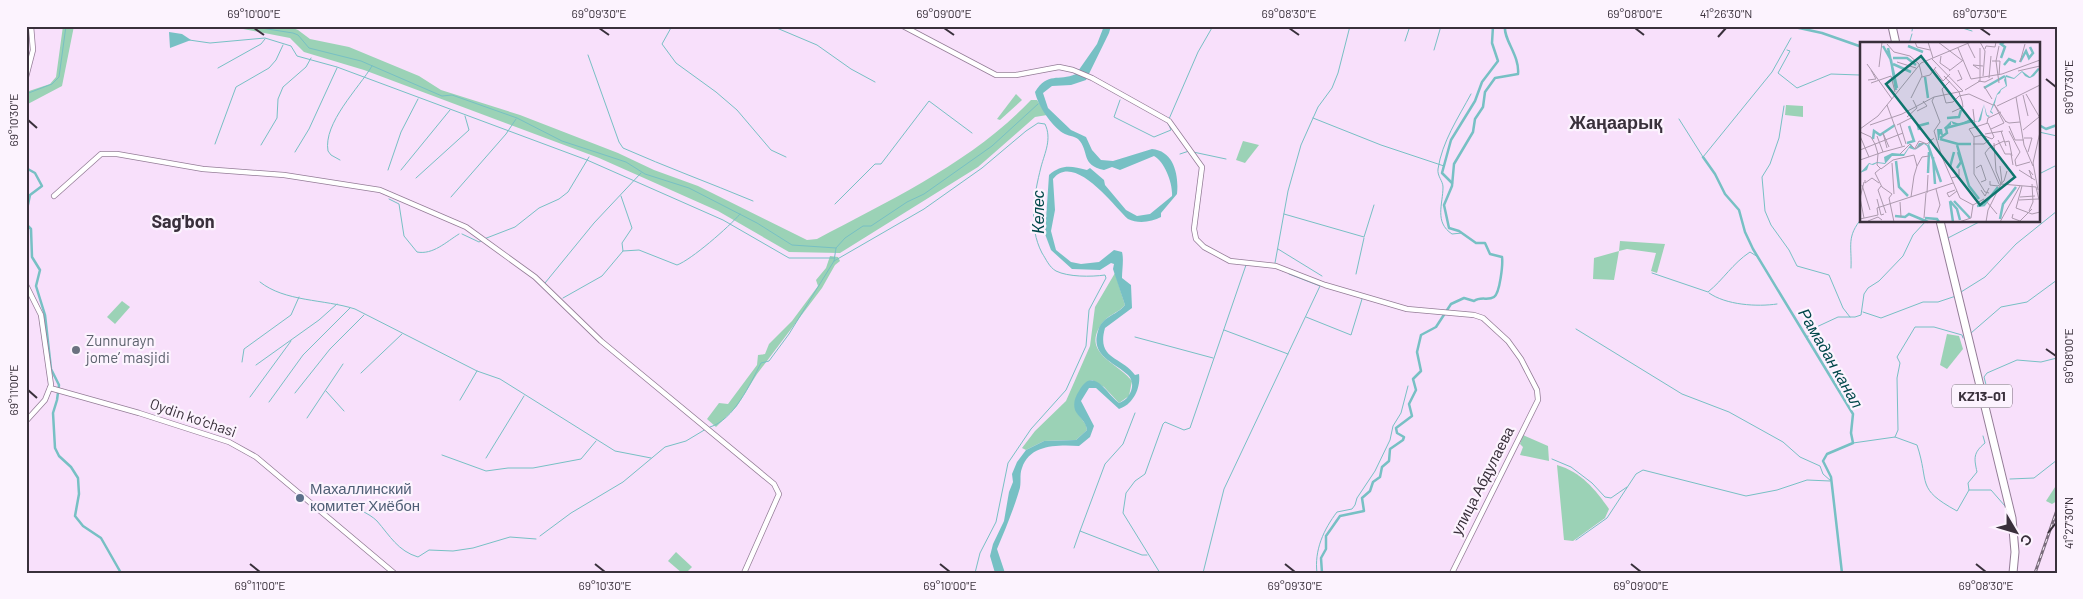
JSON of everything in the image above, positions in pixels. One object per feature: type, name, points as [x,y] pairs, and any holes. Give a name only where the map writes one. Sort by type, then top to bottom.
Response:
[{"type":"highway","points":[[1892,26],[1896,42]]},
{"type":"highway","name":"KZ13-01","points":[[1940,222],[2010,512],[2015,552],[2013,573]]},
{"type":"street","points":[[26,77],[33,50],[31,26]]},
{"type":"street","name":"улица Абдулаева","points":[[903,26],[996,75],[1016,75],[1050,67],[1073,70],[1092,78],[1169,121],[1201,163],[1202,182],[1194,234],[1199,244],[1230,261],[1275,266],[1324,285],[1407,309],[1445,314],[1474,315],[1488,322],[1508,341],[1521,358],[1538,390],[1538,400],[1452,573]]},
{"type":"street","points":[[54,196],[101,154],[117,154],[202,169],[284,175],[380,190],[466,228],[535,277],[601,341],[774,484],[778,494],[744,573]]},
{"type":"street","points":[[26,285],[41,315],[53,389],[26,421]]},
{"type":"street","name":"Oydin ko‘chasi","points":[[53,389],[209,434],[235,445],[256,457],[394,573]]},
{"type":"shaded area","points":[[63,26],[74,26],[62,86],[26,105],[26,92],[50,84],[56,77]]},
{"type":"shaded area","points":[[228,26],[288,26],[298,30],[310,39],[349,47],[419,76],[441,90],[520,115],[698,186],[807,240],[817,239],[930,178],[983,142],[1031,100],[1037,100],[1047,115],[1035,117],[978,167],[840,253],[789,252],[718,211],[599,158],[364,70],[304,52],[290,38]]},
{"type":"shaded area","name":"Келес","points":[[1104,26],[1111,26],[1086,80],[1071,85],[1052,86],[1043,93],[1048,108],[1071,130],[1086,137],[1092,150],[1101,160],[1113,161],[1152,149],[1165,154],[1174,165],[1177,179],[1177,194],[1161,213],[1161,217],[1149,221],[1136,222],[1128,219],[1103,193],[1082,176],[1071,172],[1062,172],[1053,179],[1055,210],[1051,231],[1056,250],[1071,262],[1081,264],[1099,262],[1114,250],[1122,252],[1122,278],[1131,285],[1132,308],[1105,328],[1104,346],[1107,352],[1124,364],[1135,375],[1139,374],[1139,385],[1132,400],[1119,409],[1096,388],[1089,388],[1081,401],[1094,426],[1090,437],[1079,446],[1054,446],[1038,450],[1026,460],[1021,471],[1020,488],[1017,498],[997,549],[1005,573],[995,573],[990,556],[993,544],[1004,521],[1009,492],[1013,482],[1012,474],[1017,462],[1026,450],[1044,441],[1076,440],[1087,430],[1074,405],[1076,396],[1084,384],[1094,381],[1119,403],[1126,399],[1132,387],[1131,379],[1128,375],[1105,358],[1097,347],[1096,340],[1100,326],[1106,319],[1125,305],[1113,269],[1114,264],[1111,263],[1100,270],[1072,269],[1051,250],[1045,234],[1049,175],[1063,168],[1071,167],[1087,170],[1090,168],[1104,180],[1105,185],[1126,210],[1137,216],[1150,214],[1172,196],[1167,174],[1162,163],[1154,156],[1120,170],[1112,167],[1104,170],[1092,165],[1088,161],[1084,148],[1078,139],[1063,133],[1050,120],[1042,109],[1035,92],[1044,81],[1076,74],[1097,44]]},
{"type":"shaded area","points":[[169,32],[182,34],[191,40],[170,48]]},
{"type":"shaded area","points":[[1016,94],[1022,100],[1000,120],[997,119]]},
{"type":"shaded area","points":[[1786,105],[1803,106],[1803,117],[1785,115]]},
{"type":"shaded area","points":[[1243,141],[1259,145],[1245,163],[1236,160]]},
{"type":"shaded area","points":[[1620,241],[1665,244],[1657,273],[1651,271],[1656,253],[1627,249],[1619,251]]},
{"type":"shaded area","points":[[1619,251],[1614,280],[1593,279],[1594,258]]},
{"type":"shaded area","points":[[830,256],[838,257],[840,261],[835,265],[822,288],[757,374],[737,406],[716,427],[707,419],[719,403],[728,404],[757,365],[758,355],[765,354],[769,344],[792,321],[818,286],[816,280],[826,268]]},
{"type":"shaded area","points":[[1115,273],[1125,305],[1103,322],[1097,333],[1096,342],[1098,350],[1132,381],[1129,396],[1119,403],[1104,387],[1092,380],[1081,389],[1076,411],[1086,425],[1087,430],[1076,440],[1044,441],[1026,450],[1022,448],[1035,431],[1066,401],[1090,346],[1095,307]]},
{"type":"shaded area","points":[[122,301],[130,307],[115,324],[107,317]]},
{"type":"shaded area","points":[[1947,334],[1959,336],[1963,349],[1947,369],[1940,365]]},
{"type":"shaded area","points":[[1523,435],[1548,446],[1549,461],[1520,455],[1523,447],[1520,444]]},
{"type":"shaded area","points":[[1557,465],[1566,468],[1587,482],[1609,509],[1605,518],[1573,541],[1564,540]]},
{"type":"shaded area","points":[[2057,484],[2057,501],[2052,504],[2046,501]]},
{"type":"shaded area","points":[[676,552],[692,567],[686,573],[682,573],[668,561]]},
{"type":"waterway","points":[[26,94],[52,84],[59,77],[66,26]]},
{"type":"waterway","points":[[248,26],[293,33],[298,35],[309,48],[361,61],[442,96],[452,95],[517,118],[562,141],[626,162],[645,174],[689,188],[757,223],[792,245],[836,248]]},
{"type":"waterway","points":[[672,26],[662,44],[676,63],[737,110],[771,150],[786,157]]},
{"type":"waterway","points":[[772,26],[817,45],[851,69],[875,82]]},
{"type":"waterway","points":[[1169,119],[1198,52],[1213,26]]},
{"type":"waterway","points":[[1275,263],[1288,191],[1301,145],[1318,107],[1332,88],[1338,73],[1350,26]]},
{"type":"waterway","points":[[1405,41],[1410,26]]},
{"type":"waterway","points":[[1434,50],[1441,26]]},
{"type":"waterway","points":[[1452,183],[1442,173],[1451,140],[1475,101],[1482,82],[1498,61],[1492,43],[1493,26]]},
{"type":"waterway","points":[[1322,573],[1321,558],[1326,549],[1326,536],[1340,516],[1364,511],[1362,498],[1370,491],[1373,482],[1380,477],[1382,467],[1389,461],[1390,449],[1403,440],[1404,437],[1397,433],[1396,428],[1412,416],[1409,404],[1416,390],[1413,379],[1421,371],[1417,352],[1421,335],[1436,327],[1451,304],[1464,298],[1474,301],[1492,298],[1498,290],[1502,257],[1490,254],[1485,243],[1476,243],[1459,231],[1449,228],[1444,205],[1452,186],[1454,164],[1473,132],[1475,119],[1483,107],[1485,92],[1495,78],[1518,74],[1517,61],[1506,36],[1505,26]]},
{"type":"waterway","points":[[1790,26],[1822,33],[1860,46]]},
{"type":"waterway","points":[[1912,31],[1913,26]]},
{"type":"waterway","points":[[1956,26],[1972,31]]},
{"type":"waterway","points":[[1910,42],[1912,34]]},
{"type":"waterway","points":[[189,40],[210,43],[265,38],[291,46],[297,56],[337,67],[587,160],[723,220],[789,258],[835,258]]},
{"type":"waterway","points":[[1679,119],[1703,157],[1772,72],[1791,38]]},
{"type":"waterway","points":[[218,68],[261,44],[265,39]]},
{"type":"waterway","points":[[215,144],[236,87],[269,68],[276,60],[283,45]]},
{"type":"waterway","points":[[1787,50],[1790,51],[1778,73],[1797,88],[1831,74],[1859,75]]},
{"type":"waterway","points":[[588,55],[619,142],[623,148],[753,201]]},
{"type":"waterway","points":[[261,145],[277,118],[278,99],[283,87],[306,67],[311,58]]},
{"type":"waterway","points":[[340,160],[328,151],[331,129],[343,106],[372,66]]},
{"type":"waterway","points":[[295,152],[309,129],[337,68]]},
{"type":"waterway","points":[[1462,233],[1452,234],[1443,224],[1441,218],[1443,187],[1438,169],[1443,149],[1471,94]]},
{"type":"waterway","points":[[388,170],[401,132],[418,99]]},
{"type":"waterway","points":[[1120,100],[1114,117],[1154,137],[1171,130],[1169,125]]},
{"type":"waterway","points":[[835,204],[875,164],[881,164],[929,101],[972,133]]},
{"type":"waterway","points":[[834,261],[836,248],[845,238],[863,226],[871,226],[907,202],[924,194],[992,146],[1038,104]]},
{"type":"waterway","points":[[1784,106],[1779,138],[1770,164],[1762,177],[1765,211],[1771,225],[1789,250],[1797,266],[1829,275],[1843,308],[1850,317]]},
{"type":"waterway","points":[[401,170],[450,110]]},
{"type":"waterway","points":[[416,178],[469,130],[465,116]]},
{"type":"waterway","points":[[1313,118],[1381,145],[1444,166]]},
{"type":"waterway","points":[[451,197],[506,134],[516,119]]},
{"type":"waterway","points":[[710,427],[719,423],[734,409],[761,363],[769,361],[789,334],[834,261],[924,209],[982,168],[1026,131],[1038,123],[1045,124],[1048,140],[1036,188],[1034,210],[1035,232],[1038,243],[1048,263],[1056,271],[1080,276],[1105,275],[1106,278],[1089,310],[1086,346],[1066,390],[1031,429],[1008,463],[996,522],[980,553],[975,573]]},
{"type":"waterway","points":[[2040,126],[2046,129],[2057,125]]},
{"type":"waterway","points":[[2040,132],[2057,136]]},
{"type":"waterway","points":[[1180,154],[1189,151]]},
{"type":"waterway","points":[[1193,152],[1226,159]]},
{"type":"waterway","points":[[484,239],[515,227],[539,208],[559,199],[568,192],[589,157]]},
{"type":"waterway","name":"Рамадан канал","points":[[1703,157],[1715,174],[1725,194],[1739,210],[1745,232],[1753,249],[1853,414],[1851,433],[1853,443],[1827,454],[1823,461],[1831,477],[1842,573]]},
{"type":"waterway","points":[[2040,174],[2057,165]]},
{"type":"waterway","points":[[26,168],[35,173],[42,186],[30,195],[26,214]]},
{"type":"waterway","points":[[545,283],[594,223],[641,173]]},
{"type":"waterway","points":[[563,298],[602,276],[623,251],[622,243],[632,228],[621,196]]},
{"type":"waterway","points":[[389,199],[399,204],[404,236],[417,252],[434,250],[459,234]]},
{"type":"waterway","points":[[1284,214],[1364,237],[1374,205]]},
{"type":"waterway","points":[[1961,292],[1985,277],[2016,244],[2057,211]]},
{"type":"waterway","points":[[623,251],[639,250],[677,265],[710,242],[740,214]]},
{"type":"waterway","points":[[1851,268],[1852,236],[1860,221]]},
{"type":"waterway","points":[[1807,339],[1810,330],[1838,317],[1861,315],[1864,294],[1868,288],[1879,281],[1903,256],[1913,235],[1925,222]]},
{"type":"waterway","points":[[1948,238],[1979,222]]},
{"type":"waterway","points":[[26,224],[31,229],[32,257],[40,270],[36,286],[45,315],[51,369],[59,385],[53,413],[55,448],[59,456],[71,467],[78,478],[79,494],[75,516],[83,526],[101,538],[121,573]]},
{"type":"waterway","points":[[462,234],[479,242],[481,241]]},
{"type":"waterway","points":[[1356,274],[1364,238]]},
{"type":"waterway","points":[[1278,249],[1322,276]]},
{"type":"waterway","points":[[1652,273],[1708,292],[1738,261],[1750,252],[1758,257]]},
{"type":"waterway","points":[[1160,573],[1123,513],[1126,493],[1135,481],[1145,474],[1163,424],[1165,422],[1184,430],[1190,428],[1246,265]]},
{"type":"waterway","points":[[1274,267],[1283,271]]},
{"type":"waterway","points":[[1203,573],[1224,489],[1320,286],[1289,274]]},
{"type":"waterway","points":[[1971,333],[2001,307],[2027,302],[2057,280]]},
{"type":"waterway","points":[[260,282],[293,297],[355,309],[477,371],[500,379],[615,451],[651,458]]},
{"type":"waterway","points":[[1709,293],[1733,303],[1777,304]]},
{"type":"waterway","points":[[1863,312],[1881,318],[1923,302],[1938,302],[1956,296]]},
{"type":"waterway","points":[[242,362],[244,349],[291,315],[299,297]]},
{"type":"waterway","points":[[1306,317],[1351,335],[1362,299]]},
{"type":"waterway","points":[[256,365],[319,320],[337,304]]},
{"type":"waterway","points":[[269,402],[303,355],[350,308]]},
{"type":"waterway","points":[[295,393],[330,349],[364,315]]},
{"type":"waterway","points":[[1895,437],[1898,430],[1897,378],[1900,363],[1897,357],[1915,327],[1934,327],[1962,335],[1963,338]]},
{"type":"waterway","points":[[1576,329],[1682,394],[1729,412],[1783,442],[1800,457],[1820,466],[1823,474],[1831,481]]},
{"type":"waterway","points":[[1224,330],[1288,354]]},
{"type":"waterway","points":[[361,373],[402,334]]},
{"type":"waterway","points":[[1135,337],[1213,358]]},
{"type":"waterway","points":[[250,397],[291,341]]},
{"type":"waterway","points":[[1991,404],[1984,377],[1987,373],[2017,360],[2041,362],[2057,358]]},
{"type":"waterway","points":[[307,418],[343,364]]},
{"type":"waterway","points":[[460,400],[477,371]]},
{"type":"waterway","points":[[1317,573],[1317,556],[1324,533],[1337,512],[1352,509],[1375,471],[1390,440],[1393,426],[1401,413],[1408,386]]},
{"type":"waterway","points":[[326,391],[344,411]]},
{"type":"waterway","points":[[486,458],[524,396]]},
{"type":"waterway","points":[[1135,413],[1123,444],[1105,464],[1080,531],[1142,555],[1147,555]]},
{"type":"waterway","points":[[540,536],[571,513],[623,482],[665,447],[686,441],[706,429]]},
{"type":"waterway","points":[[1853,443],[1895,437],[1917,445],[1929,490],[1957,511],[1969,490],[1968,483],[1977,472],[1975,456],[1985,443],[1983,436]]},
{"type":"waterway","points":[[442,455],[486,471],[508,468],[533,468],[581,459],[596,441]]},
{"type":"waterway","points":[[1552,459],[1571,467],[1592,483],[1605,497],[1611,498],[1627,487]]},
{"type":"waterway","points":[[2010,479],[2034,478],[2057,460]]},
{"type":"waterway","points":[[1576,540],[1607,518],[1636,474],[1643,470],[1746,496],[1777,490],[1807,480],[1830,481]]},
{"type":"waterway","points":[[1969,490],[1991,490],[2005,506],[2007,516]]},
{"type":"waterway","points":[[345,503],[374,518],[400,547],[418,557],[429,550],[453,551],[473,548],[510,537],[536,539]]},
{"type":"waterway","points":[[1074,548],[1080,531]]},
{"type":"railway","points":[[2035,573],[2057,510]]},
{"type":"place","name":"Zunnurayn jome’ masjidi","points":[[76,350]]},
{"type":"place","name":"Махаллинский комитет Хиёбон","points":[[300,498]]},
{"type":"district","name":"Жаңаарық","points":[[1616,123]]},
{"type":"district","name":"Sag'bon","points":[[183,222]]}]
